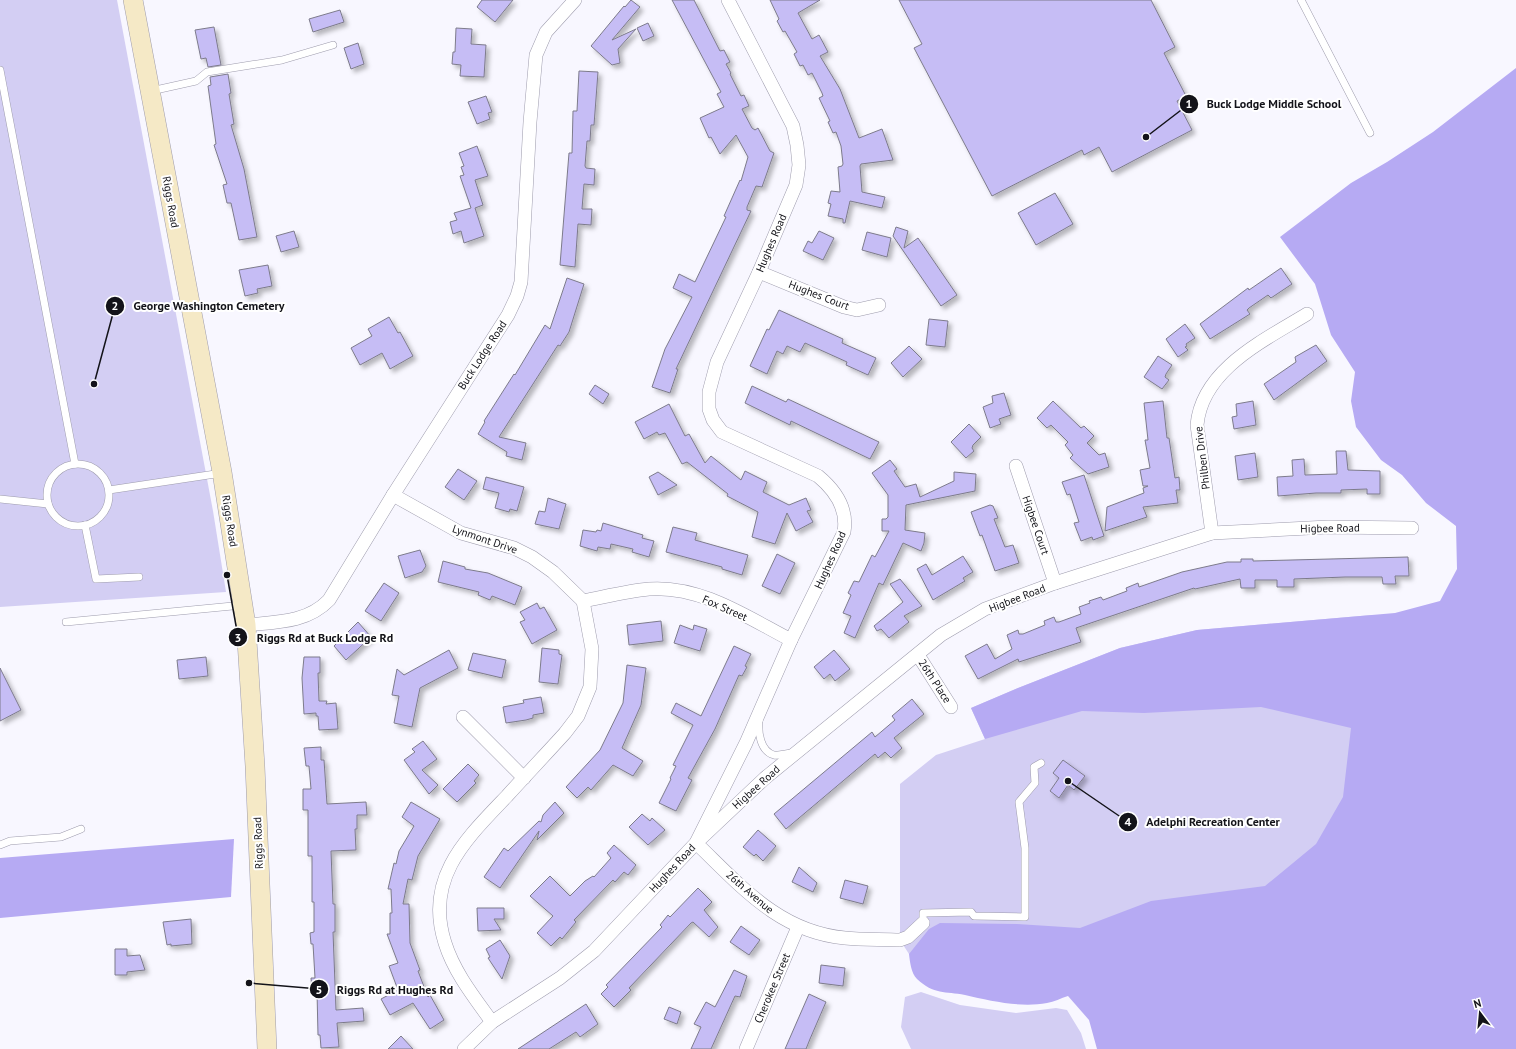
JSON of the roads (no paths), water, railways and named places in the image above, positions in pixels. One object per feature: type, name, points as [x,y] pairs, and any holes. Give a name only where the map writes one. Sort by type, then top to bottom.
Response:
[{"type":"main road","name":"Riggs Road","points":[[133,0],[222,472],[246,625],[255,766],[267,1049]]},
{"type":"street","name":"Buck Lodge Road","points":[[246,625],[293,620],[312,614],[320,609],[329,600],[392,495],[508,315],[517,296],[521,282],[530,122],[536,55],[546,32],[575,0]]},
{"type":"street","name":"Hughes Road","points":[[464,1049],[492,1022],[560,978],[594,951],[696,843],[759,714],[791,640],[844,532],[846,522],[838,497],[829,486],[818,476],[722,432],[713,420],[709,408],[709,392],[717,362],[759,272],[796,185],[799,165],[793,126],[728,0]]},
{"type":"street","name":"Hughes Court","points":[[759,272],[844,307],[858,310],[879,305]]},
{"type":"street","name":"Philben Drive","points":[[1212,533],[1197,425],[1198,412],[1202,401],[1208,390],[1219,376],[1235,362],[1307,314]]},
{"type":"street","name":"Higbee Court","points":[[1016,466],[1055,583]]},
{"type":"street","name":"Lynmont Drive","points":[[392,495],[461,533],[514,548],[532,557],[553,572],[582,601]]},
{"type":"street","name":"Higbee Road","points":[[696,843],[765,778],[941,635],[986,609],[1055,583],[1212,533],[1328,526],[1412,528]]},
{"type":"street","name":"Fox Street","points":[[582,601],[649,589],[686,592],[713,600],[791,640]]},
{"type":"street","points":[[492,1022],[462,979],[445,944],[441,925],[441,894],[445,875],[467,837],[524,778],[565,733],[578,716],[590,687],[592,649],[582,601]]},
{"type":"street","name":"26th Place","points":[[918,655],[951,707]]},
{"type":"street","points":[[464,717],[524,778]]},
{"type":"street","name":"26th Avenue","points":[[696,843],[756,900],[780,918],[798,927],[845,938],[900,940],[908,936],[923,923]]},
{"type":"street","name":"Cherokee Street","points":[[746,1049],[798,927]]},
{"type":"lane","points":[[1301,0],[1370,134]]},
{"type":"lane","points":[[150,91],[196,81],[207,72],[282,60],[333,45]]},
{"type":"lane","points":[[0,70],[75,464]]},
{"type":"lane","points":[[75,464],[90,466],[97,470],[103,476],[109,490],[107,505],[104,512],[92,523],[77,526],[62,522],[56,517],[48,504],[47,496],[50,481],[60,469],[75,464]]},
{"type":"lane","points":[[109,490],[222,472]]},
{"type":"lane","points":[[0,499],[48,504]]},
{"type":"lane","points":[[85,525],[96,579],[139,577]]},
{"type":"lane","points":[[66,622],[243,605]]},
{"type":"lane","points":[[759,714],[758,728],[761,741],[768,751],[774,755],[797,752]]},
{"type":"lane","points":[[923,923],[923,913],[971,912],[974,916],[1024,917],[1025,848],[1019,802],[1036,783],[1034,767],[1041,763]]},
{"type":"lane","points":[[0,845],[10,842],[61,837],[81,829]]},
{"type":"place","name":"Buck Lodge Middle School","points":[[1146,137]]},
{"type":"place","name":"George Washington Cemetery","points":[[94,384]]},
{"type":"place","name":"Riggs Rd at Buck Lodge Rd","points":[[227,575]]},
{"type":"place","name":"Adelphi Recreation Center","points":[[1068,781]]},
{"type":"place","name":"Riggs Rd at Hughes Rd","points":[[249,983]]}]
